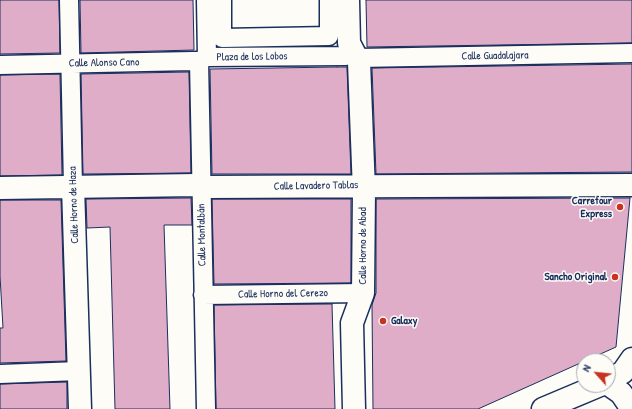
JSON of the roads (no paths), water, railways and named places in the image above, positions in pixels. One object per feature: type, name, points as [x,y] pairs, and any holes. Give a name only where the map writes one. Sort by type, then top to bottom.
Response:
[{"type":"street","name":"Calle Horno de Haza","points":[[69,0],[72,63],[73,186],[80,409]]},
{"type":"street","name":"Plaza de los Lobos","points":[[206,0],[203,59],[346,56],[355,54]]},
{"type":"street","name":"Plaza de los Lobos","points":[[222,0],[222,38],[329,36],[329,0]]},
{"type":"street","points":[[348,0],[349,43],[355,54]]},
{"type":"street","name":"Calle Guadalajara","points":[[355,54],[632,53]]},
{"type":"street","name":"Calle Horno de Abad","points":[[354,409],[352,323],[363,292],[364,185],[359,62],[355,54]]},
{"type":"street","name":"Calle Alonso Cano","points":[[0,65],[203,59]]},
{"type":"street","name":"Calle Montalbán","points":[[203,59],[201,186],[206,409]]},
{"type":"street","name":"Calle Lavadero Tablas","points":[[0,188],[73,186],[632,185]]},
{"type":"street","name":"Calle Horno del Cerezo","points":[[203,295],[363,292]]},
{"type":"street","points":[[616,376],[623,372],[632,359]]},
{"type":"street","points":[[0,374],[79,371]]},
{"type":"street","points":[[616,389],[621,392],[632,409]]},
{"type":"street","points":[[543,409],[581,393]]},
{"type":"place","name":"Carrefour Express","points":[[620,207]]},
{"type":"place","name":"Sancho Original","points":[[615,277]]},
{"type":"place","name":"Galaxy","points":[[383,321]]}]
